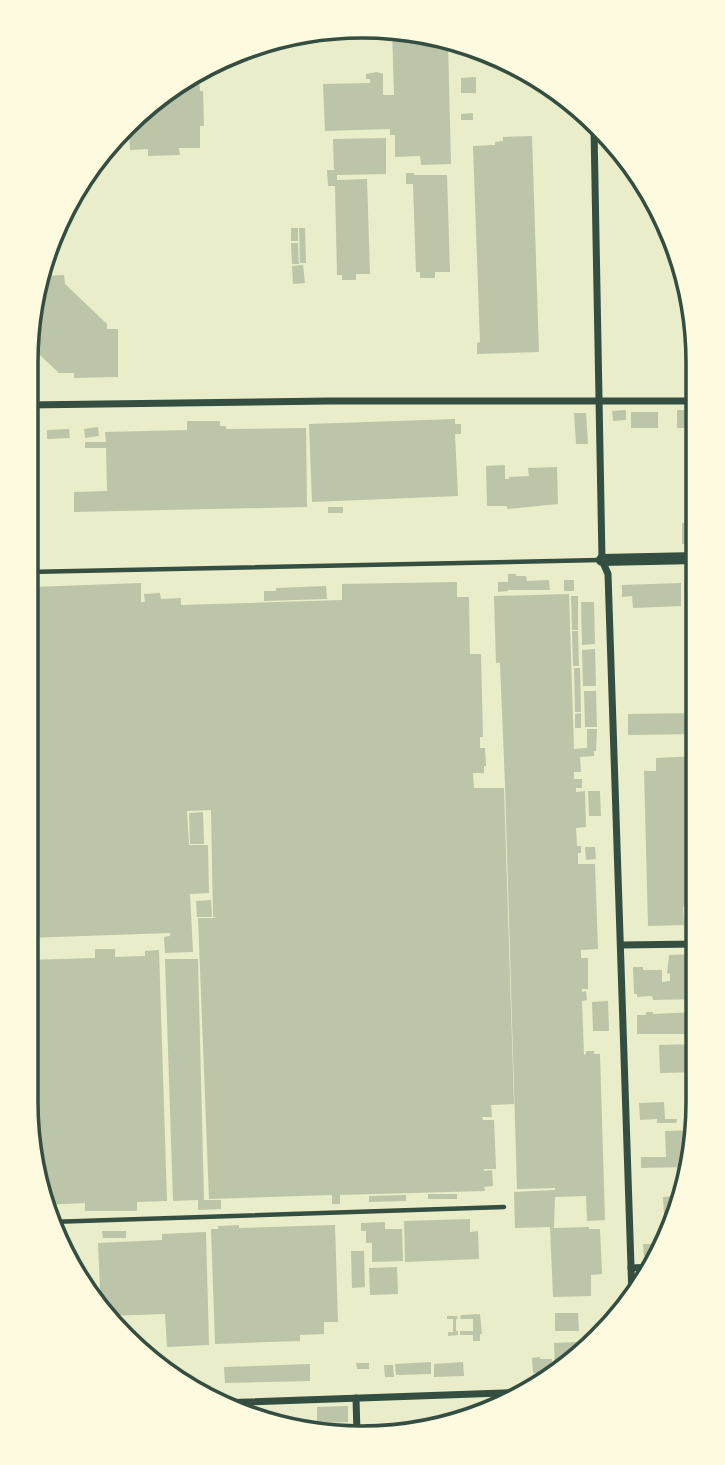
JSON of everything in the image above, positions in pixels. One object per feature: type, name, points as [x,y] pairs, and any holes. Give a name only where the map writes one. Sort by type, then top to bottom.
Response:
[{"type":"street","points":[[594,135],[602,560],[608,574],[632,1284]]},
{"type":"street","points":[[38,405],[330,401],[687,401]]},
{"type":"street","points":[[602,560],[687,558]]},
{"type":"street","points":[[621,945],[687,944]]},
{"type":"street","points":[[631,1268],[641,1268]]},
{"type":"street","points":[[238,1401],[506,1393]]},
{"type":"street","points":[[356,1398],[357,1426]]},
{"type":"lane","points":[[38,572],[602,560]]},
{"type":"lane","points":[[61,1222],[504,1207]]},
{"type":"building","points":[[392,40],[448,51],[451,164],[421,165],[420,156],[395,157],[395,135],[390,135],[390,129],[325,131],[323,84],[370,83],[366,74],[377,72],[383,74],[383,95],[394,95]]},
{"type":"building","points":[[476,77],[476,93],[461,93],[461,78]]},
{"type":"building","points":[[199,83],[200,91],[203,91],[204,126],[200,126],[200,148],[179,148],[180,155],[148,156],[148,149],[130,150],[129,137],[133,133],[165,105]]},
{"type":"building","points":[[473,113],[473,120],[461,120],[461,114]]},
{"type":"building","points":[[532,136],[539,352],[477,354],[477,343],[480,342],[473,146],[495,145],[495,142],[503,141],[503,137]]},
{"type":"building","points":[[386,138],[386,174],[337,175],[337,180],[367,179],[370,274],[356,274],[356,280],[342,280],[342,275],[337,275],[335,186],[328,186],[327,170],[334,170],[333,139]]},
{"type":"building","points":[[406,173],[447,175],[450,272],[435,272],[435,278],[420,278],[420,272],[416,272],[413,184],[406,184]]},
{"type":"building","points":[[291,228],[298,228],[298,241],[291,241]]},
{"type":"building","points":[[299,228],[305,228],[306,263],[300,263]]},
{"type":"building","points":[[291,243],[298,243],[299,264],[292,264]]},
{"type":"building","points":[[303,265],[305,283],[293,284],[292,266]]},
{"type":"building","points":[[64,275],[65,284],[107,324],[107,329],[118,329],[118,377],[74,378],[74,373],[59,373],[38,354],[41,320],[51,276]]},
{"type":"building","points":[[626,410],[626,420],[613,421],[612,411]]},
{"type":"building","points":[[677,410],[687,410],[687,428],[677,428]]},
{"type":"building","points":[[631,412],[658,412],[658,428],[631,428]]},
{"type":"building","points":[[574,413],[586,413],[588,444],[576,444]]},
{"type":"building","points":[[455,419],[455,424],[461,424],[461,434],[455,434],[458,496],[312,502],[309,424]]},
{"type":"building","points":[[187,421],[220,421],[220,426],[226,426],[226,429],[306,428],[307,507],[74,512],[74,492],[107,491],[106,448],[85,448],[85,442],[106,442],[105,432],[187,430]]},
{"type":"building","points":[[98,427],[99,436],[85,438],[84,429]]},
{"type":"building","points":[[69,429],[70,438],[47,439],[47,430]]},
{"type":"building","points":[[505,465],[505,479],[529,476],[528,468],[557,467],[558,504],[507,509],[507,506],[487,506],[486,466]]},
{"type":"building","points":[[328,507],[343,507],[343,513],[328,513]]},
{"type":"building","points":[[682,523],[687,523],[687,544],[682,544]]},
{"type":"building","points":[[508,574],[526,576],[527,581],[549,580],[550,590],[498,592],[498,582],[508,582]]},
{"type":"building","points":[[564,580],[574,580],[574,591],[564,591]]},
{"type":"building","points":[[457,582],[457,597],[469,597],[470,654],[481,654],[483,737],[480,737],[480,748],[485,748],[486,766],[484,773],[473,773],[474,788],[504,788],[514,1104],[491,1105],[492,1117],[482,1117],[483,1120],[494,1120],[496,1169],[484,1169],[492,1170],[493,1186],[484,1187],[485,1191],[340,1195],[340,1204],[332,1204],[332,1195],[209,1199],[198,918],[217,918],[213,917],[211,810],[187,811],[189,845],[208,845],[209,893],[190,894],[193,952],[165,953],[164,937],[170,936],[170,933],[38,938],[38,587],[141,583],[141,602],[145,602],[144,594],[160,593],[161,599],[181,598],[181,605],[342,600],[342,584]]},
{"type":"building","points":[[681,583],[681,606],[633,608],[632,596],[622,597],[622,585]]},
{"type":"building","points":[[326,586],[327,599],[264,601],[264,591],[276,591],[276,588]]},
{"type":"building","points":[[569,594],[574,749],[587,748],[587,729],[597,729],[594,756],[580,757],[581,772],[574,772],[574,779],[582,779],[582,788],[576,788],[576,792],[585,791],[586,827],[576,828],[577,846],[581,846],[578,864],[595,864],[598,949],[581,950],[581,958],[588,958],[588,989],[582,989],[582,992],[586,991],[587,1000],[582,1001],[584,1055],[586,1051],[600,1054],[605,1220],[587,1221],[586,1196],[555,1197],[554,1228],[600,1229],[602,1274],[591,1275],[591,1296],[553,1297],[550,1227],[515,1228],[514,1192],[555,1188],[517,1189],[505,785],[494,596]]},
{"type":"building","points":[[571,596],[578,596],[578,630],[572,630]]},
{"type":"building","points":[[581,602],[594,602],[595,644],[582,645]]},
{"type":"building","points":[[572,631],[578,631],[579,666],[573,666]]},
{"type":"building","points":[[595,649],[596,686],[583,686],[582,650]]},
{"type":"building","points":[[574,668],[580,668],[581,712],[575,712]]},
{"type":"building","points":[[584,691],[596,691],[597,727],[585,727]]},
{"type":"building","points":[[581,713],[581,728],[575,728],[575,714]]},
{"type":"building","points":[[687,713],[687,734],[628,735],[628,714]]},
{"type":"building","points":[[687,756],[687,907],[683,907],[684,925],[648,926],[644,771],[656,771],[656,758]]},
{"type":"building","points":[[588,791],[600,791],[601,816],[589,816]]},
{"type":"building","points":[[203,812],[204,844],[190,844],[189,813]]},
{"type":"building","points":[[585,847],[595,847],[596,859],[586,860]]},
{"type":"building","points":[[211,900],[212,917],[197,917],[196,901]]},
{"type":"building","points":[[95,949],[115,949],[115,957],[145,956],[145,951],[159,950],[167,1201],[137,1202],[137,1211],[85,1211],[85,1203],[55,1204],[41,1145],[38,1102],[38,960],[95,958]]},
{"type":"building","points":[[687,954],[687,999],[653,1000],[652,996],[637,997],[637,994],[634,994],[633,967],[662,970],[662,982],[670,981],[670,973],[667,974],[669,955]]},
{"type":"building","points":[[165,959],[198,959],[204,1200],[221,1200],[221,1209],[198,1210],[198,1200],[173,1201]]},
{"type":"building","points":[[608,1001],[609,1031],[593,1031],[592,1002]]},
{"type":"building","points":[[646,1012],[687,1012],[687,1034],[637,1034],[637,1015],[646,1015]]},
{"type":"building","points":[[687,1044],[687,1072],[660,1073],[659,1045]]},
{"type":"building","points":[[664,1102],[665,1119],[677,1119],[676,1123],[657,1123],[657,1119],[640,1120],[639,1103]]},
{"type":"building","points":[[685,1130],[680,1167],[641,1168],[641,1157],[666,1157],[665,1131]]},
{"type":"building","points":[[428,1194],[457,1194],[457,1199],[428,1199]]},
{"type":"building","points":[[406,1195],[406,1201],[369,1202],[369,1196]]},
{"type":"building","points":[[672,1196],[664,1216],[663,1197]]},
{"type":"building","points":[[470,1219],[470,1232],[478,1231],[479,1259],[405,1262],[404,1221]]},
{"type":"building","points":[[385,1222],[385,1229],[402,1229],[403,1261],[372,1262],[372,1243],[366,1243],[366,1231],[361,1231],[361,1223]]},
{"type":"building","points":[[239,1225],[239,1228],[335,1225],[338,1322],[324,1322],[324,1334],[300,1335],[300,1341],[215,1344],[211,1229]]},
{"type":"building","points":[[102,1231],[126,1231],[126,1238],[103,1238]]},
{"type":"building","points":[[206,1232],[209,1345],[167,1347],[165,1314],[119,1316],[100,1293],[98,1243],[162,1240],[162,1234]]},
{"type":"building","points":[[643,1244],[652,1244],[648,1256],[644,1256]]},
{"type":"building","points":[[351,1251],[364,1251],[365,1287],[352,1288]]},
{"type":"building","points":[[397,1267],[398,1294],[370,1295],[369,1268]]},
{"type":"building","points":[[555,1313],[578,1313],[579,1331],[555,1331]]},
{"type":"building","points":[[480,1314],[480,1341],[473,1341],[473,1335],[460,1335],[460,1331],[473,1331],[473,1319],[460,1319],[461,1315]]},
{"type":"building","points":[[447,1316],[457,1316],[458,1335],[448,1336],[448,1332],[453,1332],[453,1319],[447,1319]]},
{"type":"building","points":[[581,1342],[555,1364],[554,1343]]},
{"type":"building","points":[[532,1358],[552,1359],[552,1365],[541,1373],[533,1373]]},
{"type":"building","points":[[431,1362],[431,1374],[396,1375],[395,1364]]},
{"type":"building","points":[[463,1362],[464,1376],[434,1377],[434,1364]]},
{"type":"building","points":[[356,1363],[369,1363],[369,1369],[357,1369]]},
{"type":"building","points":[[310,1364],[310,1381],[225,1383],[224,1367]]},
{"type":"building","points":[[384,1365],[393,1365],[394,1377],[385,1377]]},
{"type":"building","points":[[348,1406],[348,1422],[317,1423],[317,1407]]}]
